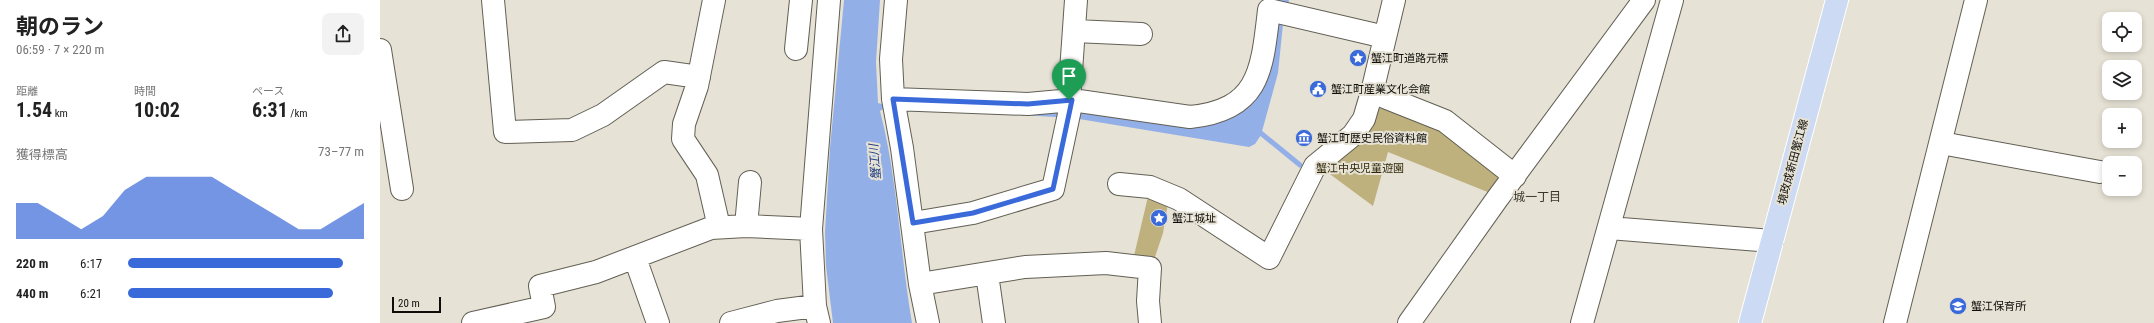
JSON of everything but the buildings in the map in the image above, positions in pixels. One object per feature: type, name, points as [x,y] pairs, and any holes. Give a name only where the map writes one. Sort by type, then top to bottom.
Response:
[{"type":"main road","name":"境政成新田蟹江線","points":[[1750,323],[1837,0]]},
{"type":"street","points":[[493,0],[505,132],[572,130],[603,115],[664,72],[699,77]]},
{"type":"street","points":[[714,0],[699,77],[684,124],[682,139],[707,176],[719,227]]},
{"type":"street","points":[[796,49],[800,0]]},
{"type":"street","points":[[731,323],[777,311],[817,314],[811,229],[829,3],[808,0]]},
{"type":"street","points":[[896,0],[891,59],[893,99],[913,223],[920,284],[928,323]]},
{"type":"street","points":[[913,223],[973,213],[1053,189],[1069,106],[1076,0]]},
{"type":"street","points":[[1119,184],[1150,187],[1179,199],[1269,258],[1315,166],[1353,135],[1364,119],[1394,0]]},
{"type":"street","points":[[1409,323],[1644,0]]},
{"type":"street","points":[[1582,323],[1672,0]]},
{"type":"street","points":[[1895,323],[1976,0]]},
{"type":"street","points":[[893,99],[1069,106],[1190,117],[1221,111],[1238,102],[1250,91],[1264,50],[1269,10],[1385,37]]},
{"type":"street","points":[[1075,31],[1140,34]]},
{"type":"street","points":[[380,50],[402,189]]},
{"type":"street","points":[[1372,92],[1445,121],[1515,176]]},
{"type":"street","points":[[1941,143],[2100,172]]},
{"type":"street","points":[[746,226],[750,182]]},
{"type":"street","points":[[473,323],[523,317],[544,307],[540,286],[596,272],[711,228],[746,226],[811,229]]},
{"type":"street","points":[[1609,228],[1772,241]]},
{"type":"street","points":[[635,258],[658,323]]},
{"type":"street","points":[[920,284],[1025,267],[1106,263],[1150,268],[1148,301],[1150,323]]},
{"type":"street","points":[[986,274],[994,323]]},
{"type":"green space","name":"蟹江中央児童遊園","points":[[1385,107],[1441,128],[1499,172],[1501,187],[1495,195],[1388,152],[1373,206],[1323,169],[1376,110]]},
{"type":"green space","points":[[1150,188],[1169,197],[1163,233],[1153,263],[1133,260]]},
{"type":"water","name":"蟹江川","points":[[844,0],[880,0],[876,62],[878,103],[882,104],[883,109],[880,111],[891,163],[912,323],[833,323],[826,266],[825,232],[830,148]]},
{"type":"water","points":[[1279,0],[1289,0],[1283,24],[1278,73],[1261,135],[1255,144],[1249,147],[1073,118],[984,113],[1074,109],[1202,124],[1243,111],[1252,104],[1257,94],[1273,50]]},
{"type":"waterway","points":[[1257,130],[1300,165]]},
{"type":"place","name":"蟹江町道路元標","points":[[1358,58]]},
{"type":"place","name":"蟹江町産業文化会館","points":[[1318,89]]},
{"type":"place","name":"蟹江町歴史民俗資料館","points":[[1304,138]]},
{"type":"place","name":"蟹江城址","points":[[1159,218]]},
{"type":"place","name":"蟹江保育所","points":[[1958,306]]},
{"type":"district","name":"城一丁目","points":[[1537,197]]},
{"type":"route","points":[[893,99],[1028,104],[1069,100],[1072,100],[1053,189],[973,213],[913,223],[893,99]]}]
